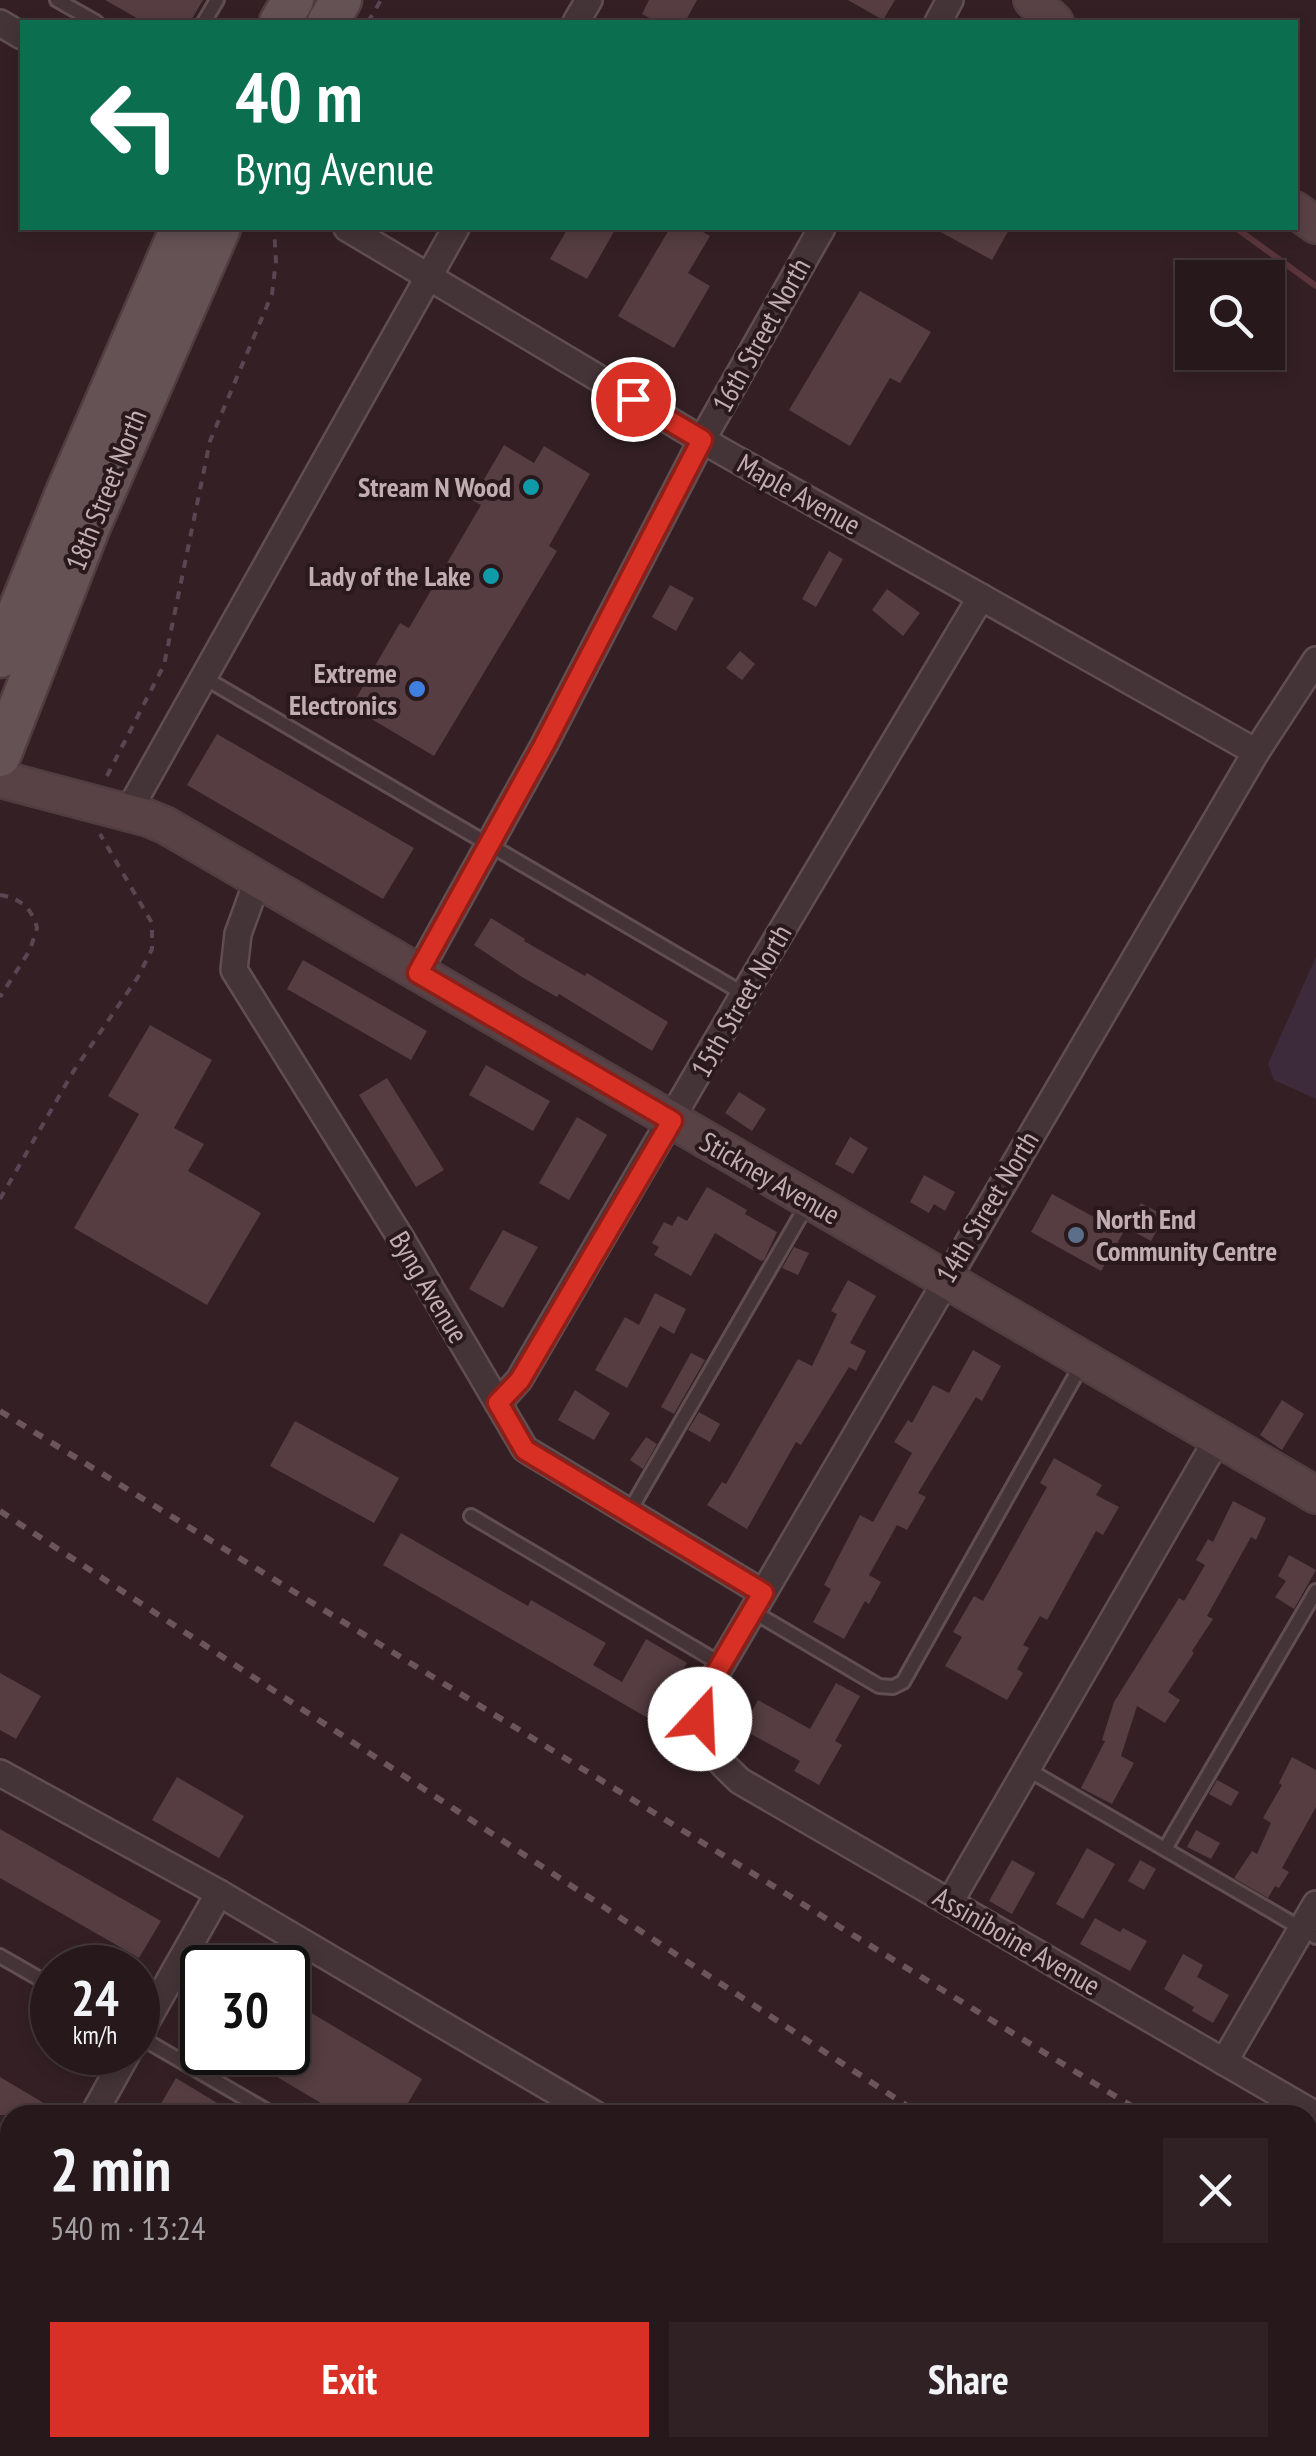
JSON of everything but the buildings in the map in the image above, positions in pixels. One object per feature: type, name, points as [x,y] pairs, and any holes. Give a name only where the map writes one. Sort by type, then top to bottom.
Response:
[{"type":"main road","name":"18th Street North","points":[[0,657],[72,477],[180,230]]},
{"type":"main road","name":"18th Street North","points":[[1,762],[90,526],[219,230]]},
{"type":"street","points":[[1032,0],[1054,20]]},
{"type":"street","name":"Maple Avenue","points":[[354,230],[702,440],[1256,752]]},
{"type":"street","points":[[112,819],[203,677],[455,230]]},
{"type":"street","name":"16th Street North","points":[[418,973],[702,440],[821,230]]},
{"type":"street","name":"15th Street North","points":[[498,1403],[520,1380],[744,994],[982,597]]},
{"type":"street","name":"14th Street North","points":[[721,1764],[705,1740],[700,1719],[706,1690],[944,1278],[1256,752],[1316,660]]},
{"type":"street","name":"Stickney Avenue","points":[[1,762],[112,819],[164,825],[1316,1494]]},
{"type":"street","name":"Byng Avenue","points":[[258,879],[238,934],[234,970],[402,1240],[525,1450],[629,1512],[758,1602]]},
{"type":"street","points":[[950,1902],[1218,1438]]},
{"type":"street","name":"Assiniboine Avenue","points":[[721,1764],[740,1781],[1299,2105]]},
{"type":"street","points":[[0,1773],[218,1893],[579,2105]]},
{"type":"street","points":[[160,1997],[218,1893]]},
{"type":"street","points":[[1224,2062],[1309,1933],[1316,1904]]},
{"type":"street","points":[[98,2105],[115,2075]]},
{"type":"lane","points":[[57,0],[92,20]]},
{"type":"lane","points":[[203,677],[744,994]]},
{"type":"lane","points":[[629,1512],[808,1201]]},
{"type":"lane","points":[[758,1602],[879,1686],[903,1682],[1084,1361]]},
{"type":"lane","points":[[471,1516],[721,1664]]},
{"type":"lane","points":[[1165,1850],[1316,1591]]},
{"type":"lane","points":[[1027,1769],[1309,1933]]},
{"type":"lane","points":[[1,1958],[30,1974]]},
{"type":"lane","points":[[160,2049],[257,2105]]},
{"type":"path","points":[[102,784],[164,665],[210,442],[272,294],[276,278],[274,230]]},
{"type":"path","points":[[0,1199],[73,1072],[138,977],[152,949],[152,923],[112,819]]},
{"type":"path","points":[[0,896],[27,907],[37,928],[30,950],[0,997]]},
{"type":"shaded area","points":[[1316,957],[1316,1099],[1274,1080],[1268,1064]]},
{"type":"waterway","points":[[1239,230],[1316,286]]},
{"type":"railway","points":[[0,1411],[1130,2105]]},
{"type":"railway","points":[[0,1511],[906,2105]]},
{"type":"place","name":"Stream N Wood","points":[[531,487]]},
{"type":"place","name":"Lady of the Lake","points":[[491,576]]},
{"type":"place","name":"Extreme Electronics","points":[[417,689]]},
{"type":"place","name":"North End Community Centre","points":[[1076,1235]]},
{"type":"route","points":[[633,399],[702,440],[544,745],[418,973],[672,1121],[520,1380],[498,1403],[525,1450],[763,1593],[706,1690],[700,1719]]}]
